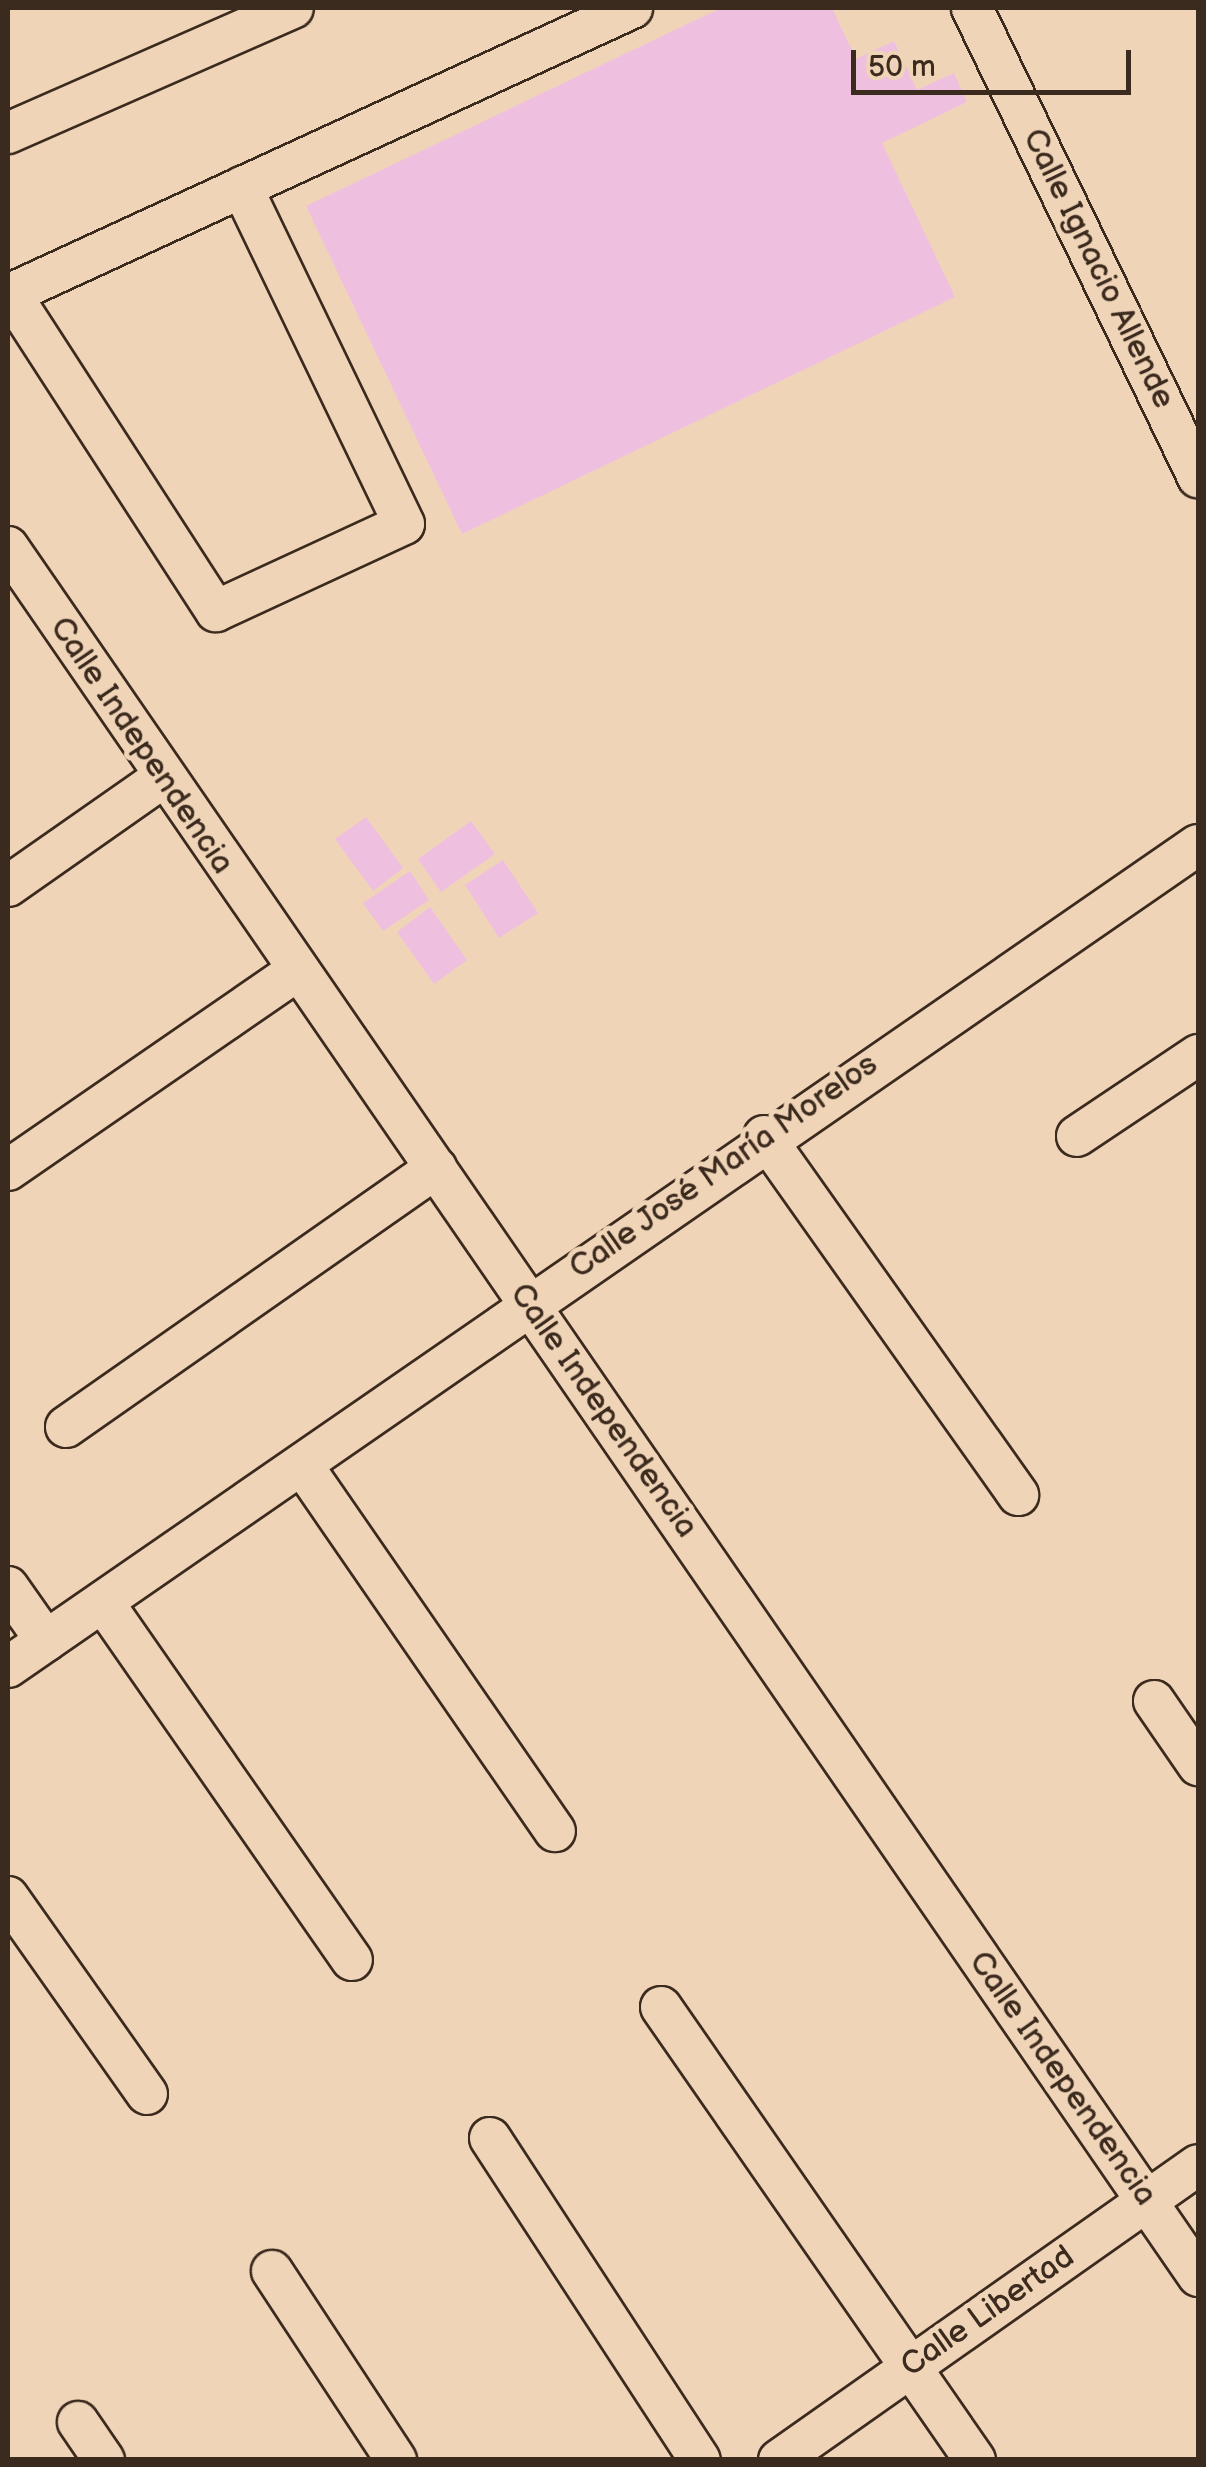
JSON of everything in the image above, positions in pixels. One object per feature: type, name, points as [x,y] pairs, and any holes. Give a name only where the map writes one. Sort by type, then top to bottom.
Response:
[{"type":"street","points":[[8,133],[293,8]]},
{"type":"street","points":[[242,187],[404,524],[216,611],[9,294],[242,187],[632,8]]},
{"type":"street","name":"Calle Ignacio Allende","points":[[972,8],[1198,477]]},
{"type":"street","name":"Calle Independencia","points":[[8,547],[161,778],[436,1168],[1198,2276]]},
{"type":"street","points":[[8,886],[161,778]]},
{"type":"street","name":"Calle José María Morelos","points":[[8,1667],[305,1469],[764,1136],[1198,845]]},
{"type":"street","points":[[8,1170],[296,971]]},
{"type":"street","points":[[1077,1136],[1198,1055]]},
{"type":"street","points":[[764,1136],[1018,1495]]},
{"type":"street","points":[[66,1426],[436,1168]]},
{"type":"street","points":[[305,1469],[556,1831]]},
{"type":"street","points":[[8,1587],[46,1641]]},
{"type":"street","points":[[103,1602],[352,1960]]},
{"type":"street","points":[[1154,1701],[1198,1765]]},
{"type":"street","points":[[8,1897],[146,2094]]},
{"type":"street","points":[[660,2007],[975,2460]]},
{"type":"street","points":[[490,2138],[700,2460]]},
{"type":"street","name":"Calle Libertad","points":[[779,2460],[1198,2165]]},
{"type":"street","points":[[272,2272],[396,2460]]},
{"type":"street","points":[[78,2422],[104,2460]]},
{"type":"building","points":[[721,8],[832,8],[856,59],[894,41],[917,90],[954,73],[967,102],[882,143],[955,297],[462,534],[306,206]]},
{"type":"building","points":[[366,817],[403,868],[373,891],[335,839]]},
{"type":"building","points":[[471,821],[495,854],[441,892],[418,859]]},
{"type":"building","points":[[503,860],[538,913],[499,938],[465,885]]},
{"type":"building","points":[[410,871],[429,900],[383,931],[363,903]]},
{"type":"building","points":[[430,907],[467,960],[434,984],[397,932]]}]
